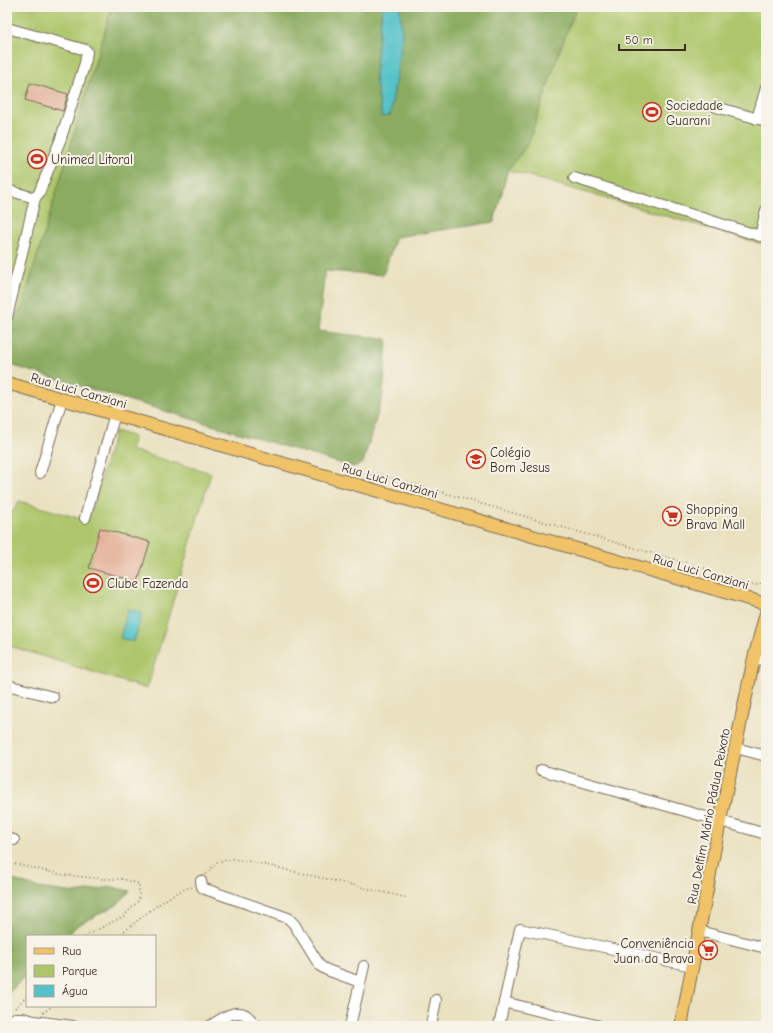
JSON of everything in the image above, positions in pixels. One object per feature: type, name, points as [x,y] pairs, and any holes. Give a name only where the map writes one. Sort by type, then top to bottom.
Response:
[{"type":"main road","name":"Rua Luci Canziani","points":[[7,375],[116,411],[766,604]]},
{"type":"main road","name":"Rua Luci Canziani","points":[[7,383],[62,399],[116,411],[360,478],[766,596]]},
{"type":"main road","name":"Rua Delfim Mário Pádua Peixoto","points":[[681,1026],[720,821],[736,748],[760,660],[766,613]]},
{"type":"street","points":[[7,28],[86,50],[87,52],[85,63],[60,141],[39,193],[35,198],[7,317]]},
{"type":"street","points":[[716,107],[762,120],[766,88]]},
{"type":"street","points":[[574,178],[763,236],[766,210]]},
{"type":"street","points":[[7,190],[35,198]]},
{"type":"street","points":[[40,473],[62,399]]},
{"type":"street","points":[[86,518],[116,411]]},
{"type":"street","points":[[7,685],[53,696]]},
{"type":"street","points":[[736,748],[766,756]]},
{"type":"street","points":[[542,770],[766,834]]},
{"type":"street","points":[[201,884],[205,889],[288,918],[294,924],[320,966],[360,982]]},
{"type":"street","points":[[499,1026],[520,929],[692,966]]},
{"type":"street","points":[[699,931],[766,948]]},
{"type":"street","points":[[350,1026],[364,966]]},
{"type":"street","points":[[431,1026],[436,1000]]},
{"type":"street","points":[[504,1002],[600,1026]]},
{"type":"street","points":[[210,1026],[228,1015],[240,1013],[246,1015],[258,1026]]},
{"type":"street","points":[[7,1026],[15,1018],[23,1018],[34,1021],[73,1026]]},
{"type":"path","points":[[360,478],[376,473],[707,569],[712,574],[751,586],[764,581],[766,576]]},
{"type":"path","points":[[119,935],[175,893],[201,884],[204,875],[217,862],[233,859],[253,862],[408,898]]},
{"type":"path","points":[[7,862],[63,875],[123,879],[139,884],[139,900],[124,916],[87,935]]},
{"type":"path","points":[[12,1011],[26,997]]},
{"type":"green space","name":"Unimed Litoral","points":[[7,7],[112,7],[7,358]]},
{"type":"green space","points":[[112,7],[382,7],[375,77],[382,117],[390,115],[402,37],[400,7],[577,7],[560,49],[528,144],[508,170],[494,222],[396,237],[383,275],[325,271],[318,331],[387,339],[383,395],[363,463],[353,467],[7,364],[7,316],[13,316],[21,310]]},
{"type":"green space","name":"Sociedade Guarani","points":[[577,7],[766,7],[766,245],[508,170],[528,144],[560,49]]},
{"type":"green space","name":"Clube Fazenda","points":[[115,431],[134,437],[130,450],[211,473],[147,689],[7,645],[7,520],[19,501],[88,521]]},
{"type":"green space","points":[[7,878],[39,888],[75,893],[112,887],[130,891],[118,904],[78,925],[67,935],[26,935],[26,975],[7,995]]},
{"type":"water","points":[[382,7],[400,7],[402,37],[390,115],[382,117],[375,77]]},
{"type":"water","points":[[128,609],[142,613],[134,642],[120,638]]},
{"type":"building","points":[[30,83],[68,94],[63,111],[25,100]]},
{"type":"building","points":[[100,528],[150,542],[138,582],[89,568]]},
{"type":"place","name":"Sociedade Guarani","points":[[652,112]]},
{"type":"place","name":"Unimed Litoral","points":[[37,159]]},
{"type":"place","name":"Colégio Bom Jesus","points":[[476,459]]},
{"type":"place","name":"Shopping Brava Mall","points":[[672,516]]},
{"type":"place","name":"Clube Fazenda","points":[[93,583]]},
{"type":"place","name":"Conveniência Juan da Brava","points":[[708,950]]}]
